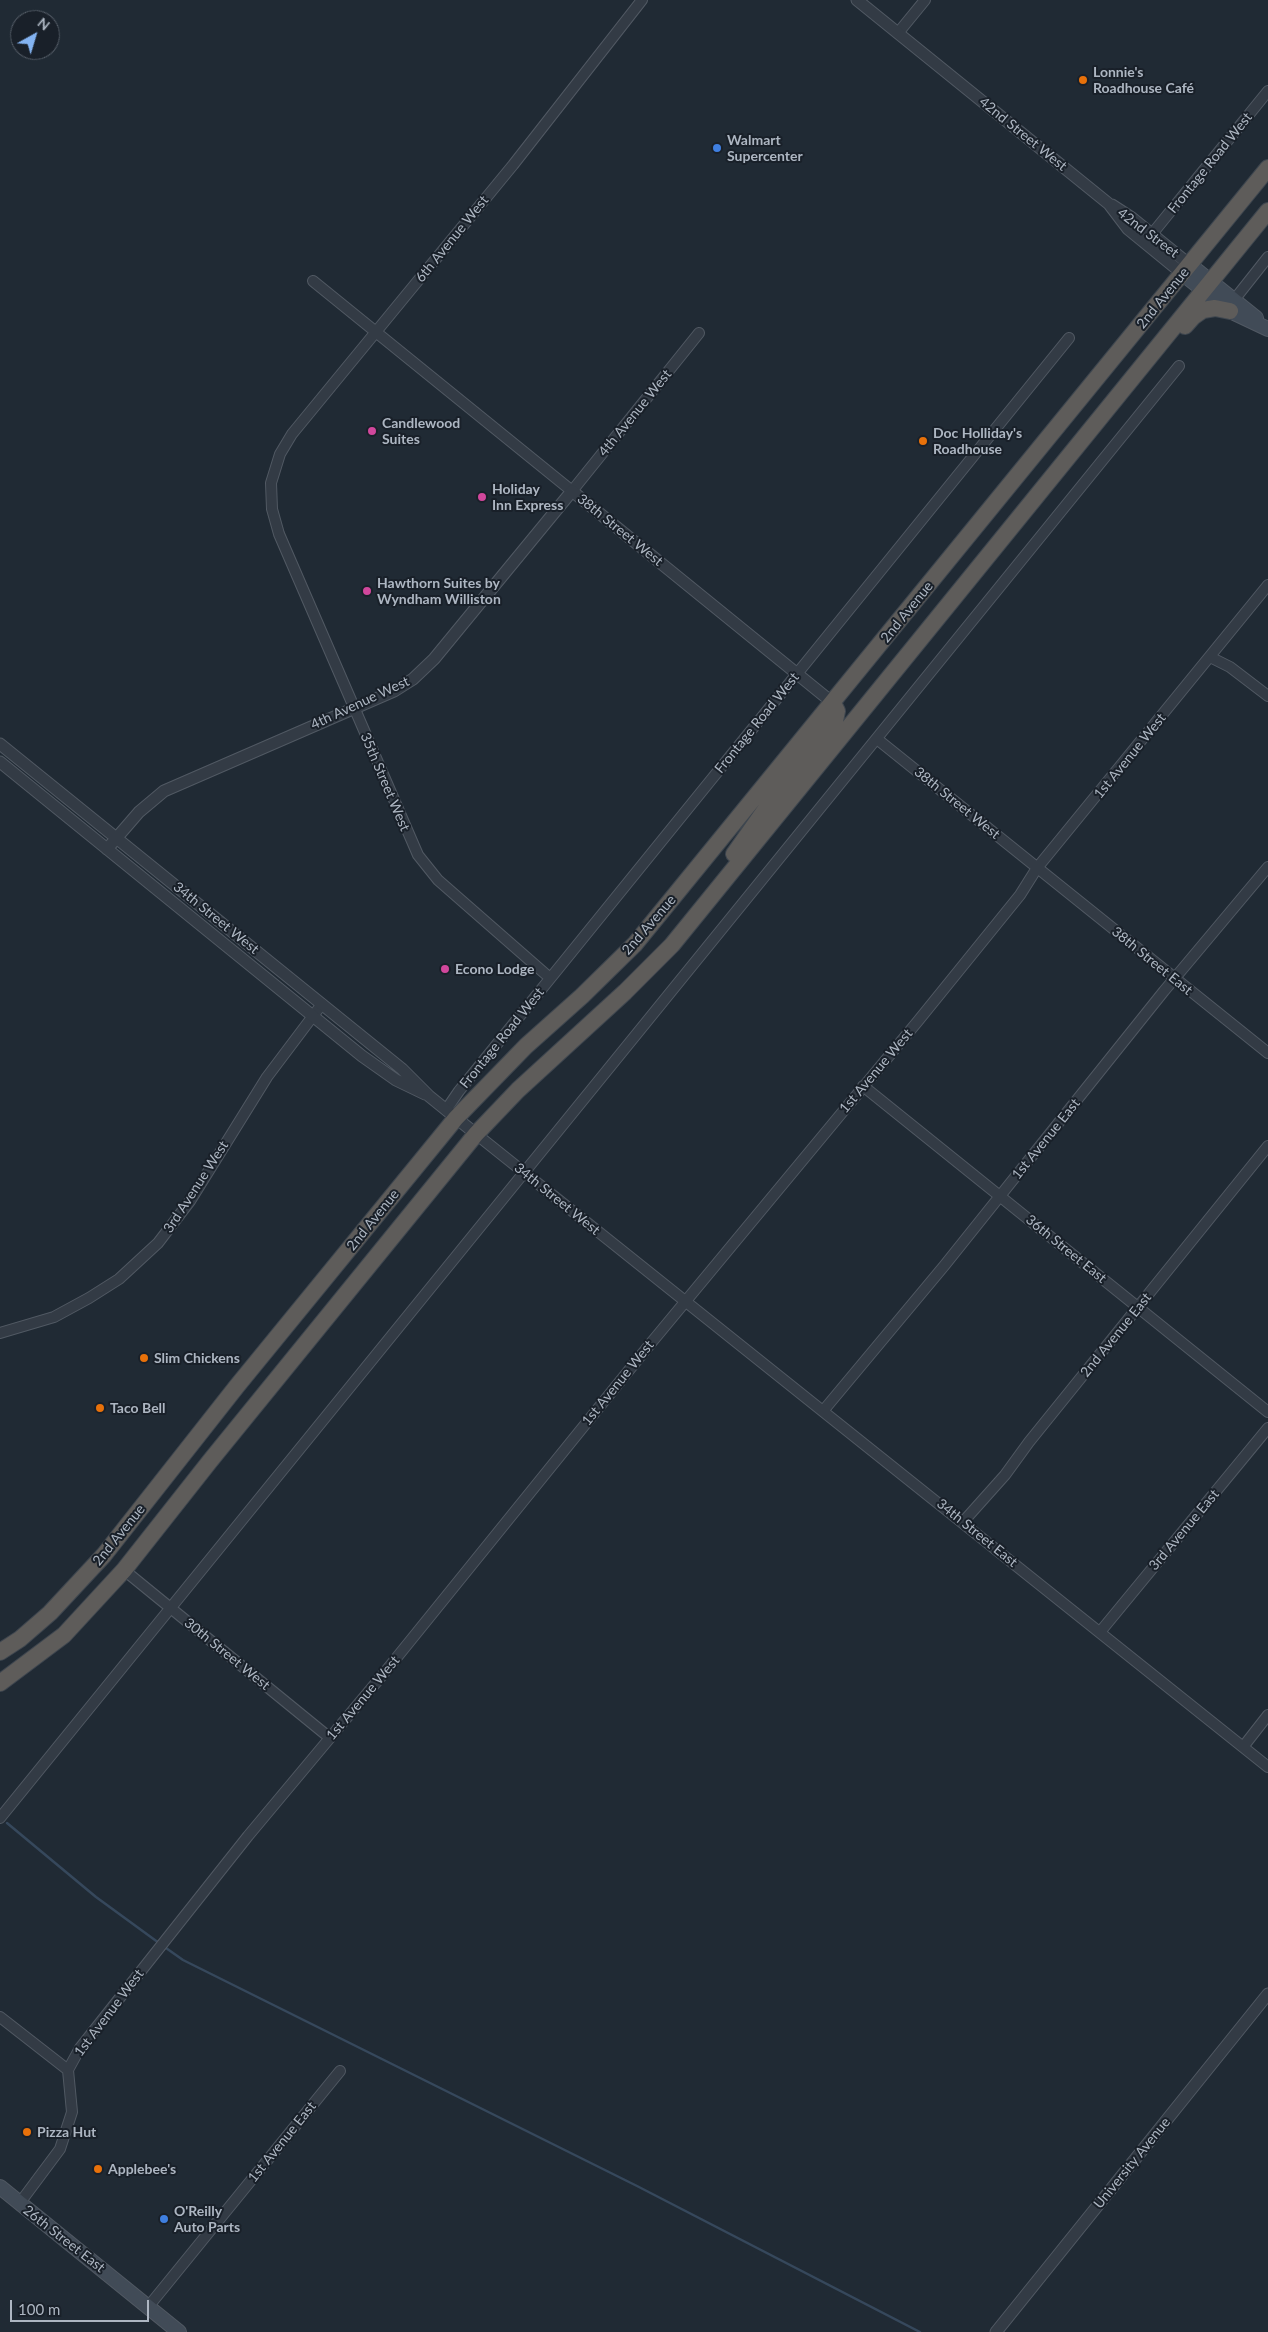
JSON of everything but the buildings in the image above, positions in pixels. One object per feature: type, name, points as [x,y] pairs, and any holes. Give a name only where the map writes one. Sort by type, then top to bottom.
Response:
[{"type":"highway","name":"2nd Avenue","points":[[0,1652],[20,1639],[50,1613],[104,1555],[451,1114],[582,996],[635,944],[1268,168]]},
{"type":"highway","name":"2nd Avenue","points":[[2,1683],[64,1635],[124,1570],[216,1453],[476,1134],[518,1090],[672,945],[1268,211]]},
{"type":"highway","points":[[1078,444],[1120,405],[1193,317],[1209,309],[1232,306]]},
{"type":"highway","points":[[638,979],[674,935],[779,790],[835,721],[837,711],[833,703]]},
{"type":"main road","points":[[1186,269],[1232,306],[1268,328]]},
{"type":"main road","name":"26th Street East","points":[[1,2190],[179,2332]]},
{"type":"street","name":"6th Avenue West","points":[[271,483],[276,465],[288,440],[519,157],[642,0]]},
{"type":"street","name":"42nd Street West","points":[[857,0],[1109,204],[1128,229],[1186,269]]},
{"type":"street","points":[[898,33],[925,0]]},
{"type":"street","name":"Frontage Road West","points":[[1152,234],[1268,92]]},
{"type":"street","name":"42nd Street","points":[[1109,204],[1152,234],[1186,269]]},
{"type":"street","points":[[1232,306],[1268,257]]},
{"type":"street","name":"38th Street West","points":[[313,281],[833,703]]},
{"type":"street","name":"4th Avenue West","points":[[107,849],[146,804],[164,791],[394,691],[413,679],[428,666],[699,333]]},
{"type":"street","name":"Frontage Road West","points":[[451,1114],[459,1091],[1069,338]]},
{"type":"street","points":[[0,1818],[1180,366]]},
{"type":"street","name":"35th Street West","points":[[271,483],[272,509],[279,534],[408,837],[424,865],[452,893],[550,978]]},
{"type":"street","name":"1st Avenue West","points":[[19,2204],[60,2149],[72,2112],[68,2070],[87,2040],[248,1836],[1020,895],[1037,868],[1268,585]]},
{"type":"street","points":[[1210,657],[1230,667],[1268,696]]},
{"type":"street","name":"38th Street West","points":[[877,739],[1037,868]]},
{"type":"street","name":"34th Street West","points":[[0,744],[402,1069],[429,1096],[684,1303]]},
{"type":"street","name":"34th Street West","points":[[0,762],[380,1070],[429,1096]]},
{"type":"street","name":"1st Avenue East","points":[[824,1411],[1174,979],[1268,867]]},
{"type":"street","name":"38th Street East","points":[[1037,868],[1268,1053]]},
{"type":"street","name":"3rd Avenue West","points":[[0,1334],[54,1317],[89,1298],[119,1279],[158,1243],[185,1208],[254,1096],[322,1004]]},
{"type":"street","name":"36th Street East","points":[[863,1086],[1268,1412]]},
{"type":"street","name":"2nd Avenue East","points":[[963,1522],[1005,1475],[1028,1442],[1139,1308],[1268,1146]]},
{"type":"street","name":"34th Street East","points":[[684,1303],[824,1411],[1268,1767]]},
{"type":"street","name":"3rd Avenue East","points":[[1100,1632],[1268,1428]]},
{"type":"street","name":"30th Street West","points":[[124,1570],[330,1738]]},
{"type":"street","points":[[1243,1747],[1268,1716]]},
{"type":"street","name":"University Avenue","points":[[996,2332],[1268,1994]]},
{"type":"street","points":[[0,2017],[68,2070]]},
{"type":"street","name":"1st Avenue East","points":[[148,2307],[340,2071]]},
{"type":"waterway","points":[[7,1823],[96,1897],[159,1943]]},
{"type":"waterway","points":[[166,1948],[183,1960],[637,2186],[920,2332]]},
{"type":"place","name":"Lonnie's Roadhouse Café","points":[[1083,80]]},
{"type":"place","name":"Walmart Supercenter","points":[[717,148]]},
{"type":"place","name":"Candlewood Suites","points":[[372,431]]},
{"type":"place","name":"Doc Holliday's Roadhouse","points":[[923,441]]},
{"type":"place","name":"Holiday Inn Express","points":[[482,497]]},
{"type":"place","name":"Hawthorn Suites by Wyndham Williston","points":[[367,591]]},
{"type":"place","name":"Econo Lodge","points":[[445,969]]},
{"type":"place","name":"Slim Chickens","points":[[144,1358]]},
{"type":"place","name":"Taco Bell","points":[[100,1408]]},
{"type":"place","name":"Pizza Hut","points":[[27,2132]]},
{"type":"place","name":"Applebee's","points":[[98,2169]]},
{"type":"place","name":"O'Reilly Auto Parts","points":[[164,2219]]}]
